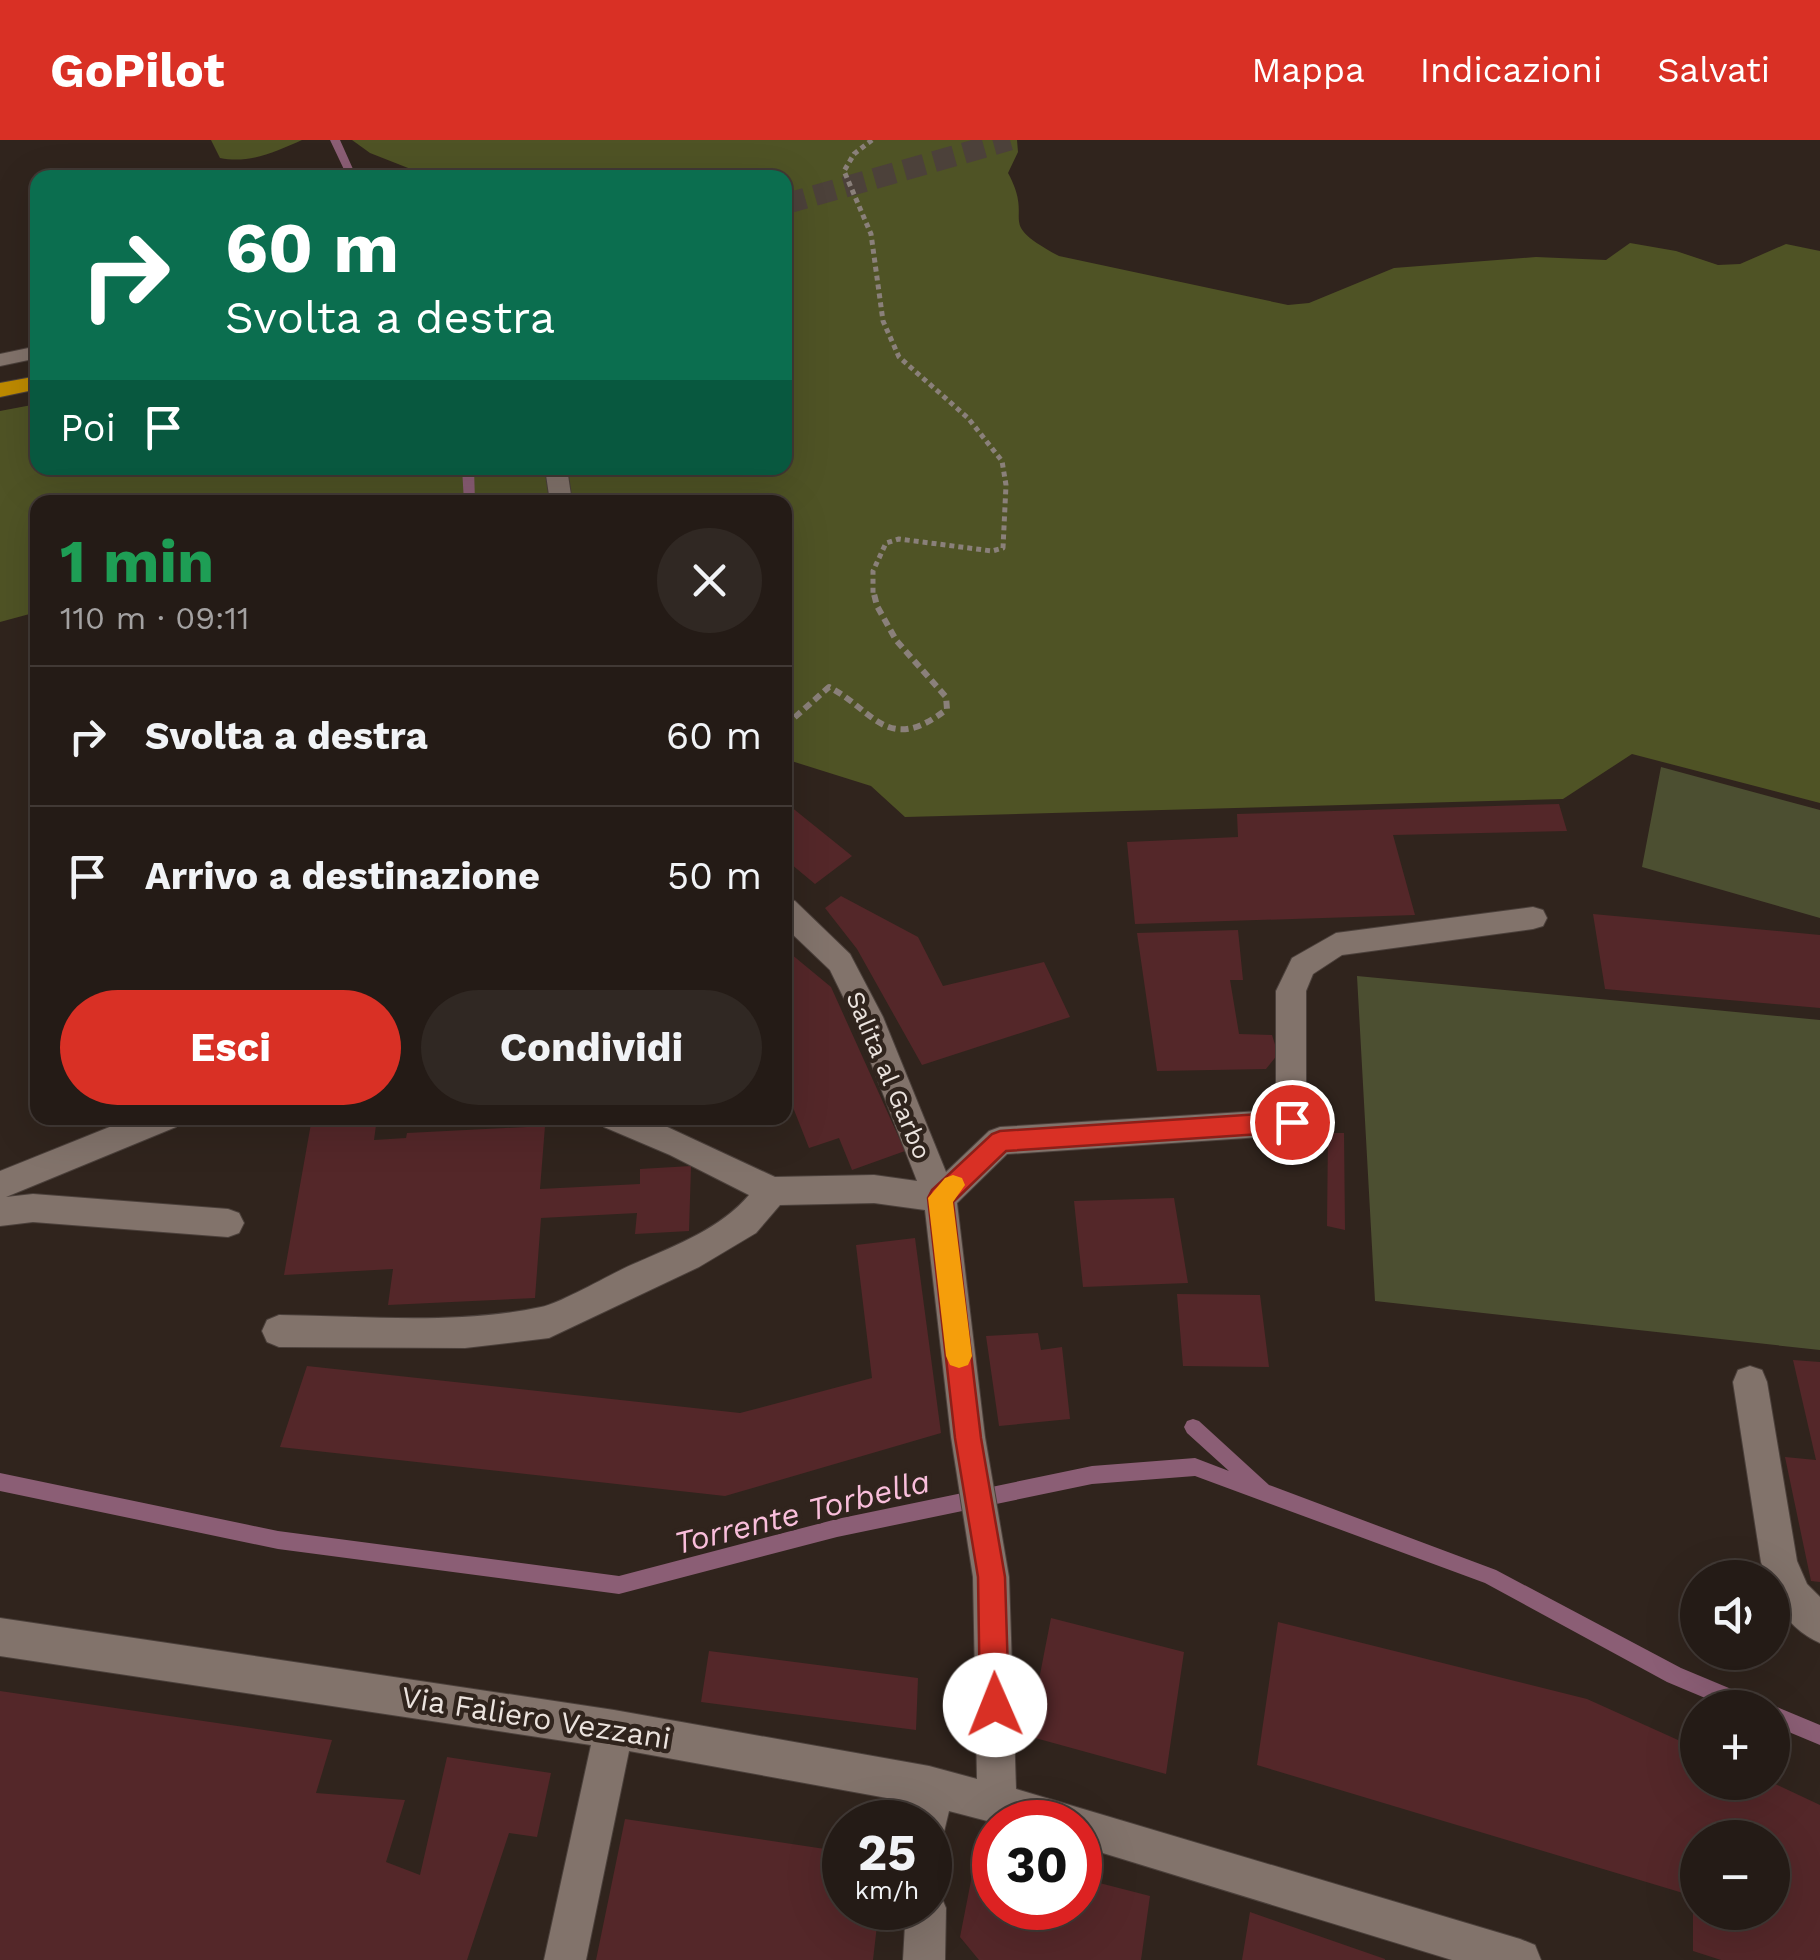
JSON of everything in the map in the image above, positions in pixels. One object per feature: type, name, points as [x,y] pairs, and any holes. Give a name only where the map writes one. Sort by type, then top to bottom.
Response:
[{"type":"highway","points":[[0,390],[30,384]]},
{"type":"street","points":[[0,360],[30,354]]},
{"type":"street","name":"Salita al Garbo","points":[[792,917],[840,962],[868,1017],[940,1198],[968,1438],[992,1577],[997,1800]]},
{"type":"street","points":[[632,1125],[772,1192],[874,1188],[940,1198],[1000,1142],[1292,1122],[1291,991],[1302,966],[1336,944],[1533,918]]},
{"type":"street","points":[[0,1185],[148,1125]]},
{"type":"street","points":[[279,1330],[465,1332],[549,1322],[606,1291],[687,1256],[745,1223],[772,1192]]},
{"type":"street","points":[[0,1212],[33,1208],[228,1223]]},
{"type":"street","points":[[1750,1382],[1779,1562],[1794,1597],[1820,1624]]},
{"type":"street","name":"Via Faliero Vezzani","points":[[0,1637],[614,1728],[912,1800]]},
{"type":"street","points":[[565,1960],[614,1728]]},
{"type":"street","points":[[1102,1833],[1520,1960]]},
{"type":"street","points":[[924,1960],[925,1930]]},
{"type":"path","points":[[792,720],[829,688],[842,693],[866,718],[890,728],[934,721],[947,709],[946,697],[884,620],[875,602],[872,572],[886,542],[899,539],[992,551],[1004,548],[1006,485],[1002,461],[968,418],[899,357],[883,321],[871,234],[844,171],[854,154],[872,140]]},
{"type":"green space","points":[[211,140],[302,140],[262,156],[231,159],[220,158]]},
{"type":"green space","points":[[352,140],[1017,140],[1018,152],[1008,173],[1021,227],[1039,244],[1059,256],[1288,305],[1309,303],[1394,268],[1536,257],[1606,260],[1630,243],[1676,251],[1718,265],[1740,264],[1786,244],[1820,251],[1820,803],[1632,754],[1563,799],[905,817],[871,786],[792,761],[792,495],[30,495],[30,614],[0,622],[0,411],[30,405],[30,475],[792,475],[792,170],[413,170],[370,153]]},
{"type":"green space","points":[[1661,767],[1820,810],[1820,918],[1642,867]]},
{"type":"green space","points":[[1357,976],[1820,1020],[1820,1350],[1375,1301]]},
{"type":"building","points":[[1559,804],[1567,831],[1393,835],[1415,915],[1135,924],[1127,842],[1238,837],[1237,814]]},
{"type":"building","points":[[792,808],[852,856],[815,884],[792,865]]},
{"type":"building","points":[[841,896],[918,937],[943,986],[1044,962],[1070,1017],[922,1065],[857,949],[825,908]]},
{"type":"building","points":[[1593,914],[1820,935],[1820,1008],[1605,989]]},
{"type":"building","points":[[1238,930],[1243,980],[1230,980],[1239,1034],[1272,1035],[1278,1054],[1266,1069],[1157,1071],[1137,933]]},
{"type":"building","points":[[792,955],[831,987],[905,1151],[852,1170],[839,1138],[809,1148],[792,1105]]},
{"type":"building","points":[[311,1125],[376,1125],[374,1140],[406,1138],[407,1133],[545,1126],[540,1189],[640,1184],[640,1169],[691,1166],[689,1231],[635,1234],[637,1213],[541,1218],[535,1298],[388,1305],[393,1269],[284,1275]]},
{"type":"building","points":[[1328,1133],[1344,1133],[1345,1230],[1327,1226]]},
{"type":"building","points":[[1174,1198],[1188,1283],[1083,1287],[1074,1201]]},
{"type":"building","points":[[915,1238],[941,1433],[725,1496],[280,1447],[307,1366],[740,1413],[872,1378],[856,1245]]},
{"type":"building","points":[[1177,1294],[1260,1295],[1269,1367],[1183,1366]]},
{"type":"building","points":[[1038,1333],[1041,1350],[1062,1347],[1070,1419],[999,1426],[986,1336]]},
{"type":"building","points":[[1793,1360],[1820,1362],[1820,1582],[1811,1581],[1785,1457],[1816,1460]]},
{"type":"building","points":[[1051,1618],[1184,1652],[1166,1774],[1028,1736]]},
{"type":"building","points":[[1278,1622],[1587,1699],[1680,1741],[1680,1800],[1790,1800],[1790,1791],[1820,1805],[1820,1960],[1721,1960],[1693,1951],[1693,1930],[1790,1930],[1790,1820],[1680,1820],[1680,1892],[1257,1765]]},
{"type":"building","points":[[709,1651],[918,1678],[916,1730],[701,1702]]},
{"type":"building","points":[[0,1691],[332,1740],[316,1793],[405,1800],[386,1862],[420,1875],[447,1757],[551,1773],[537,1837],[509,1833],[467,1960],[0,1960]]},
{"type":"building","points":[[625,1819],[822,1849],[822,1930],[876,1930],[873,1960],[596,1960]]},
{"type":"building","points":[[972,1876],[972,1930],[1102,1930],[1102,1884],[1150,1896],[1141,1960],[979,1960],[960,1937]]},
{"type":"building","points":[[1250,1912],[1385,1959],[1385,1960],[1242,1960]]},
{"type":"waterway","points":[[335,140],[349,170]]},
{"type":"waterway","points":[[468,475],[470,495]]},
{"type":"waterway","points":[[1193,1427],[1261,1488]]},
{"type":"waterway","name":"Torrente Torbella","points":[[0,1482],[278,1540],[619,1585],[837,1528],[1092,1475],[1195,1467],[1490,1576],[1674,1675],[1710,1690]]},
{"type":"waterway","name":"Torrente Torbella","points":[[1790,1722],[1820,1735]]},
{"type":"tunnel","points":[[792,202],[1010,140]]},
{"type":"slow traffic","points":[[953,1185],[940,1198],[959,1356]]},
{"type":"route","points":[[995,1705],[992,1577],[968,1438],[940,1198],[1000,1142],[1292,1122]]}]
